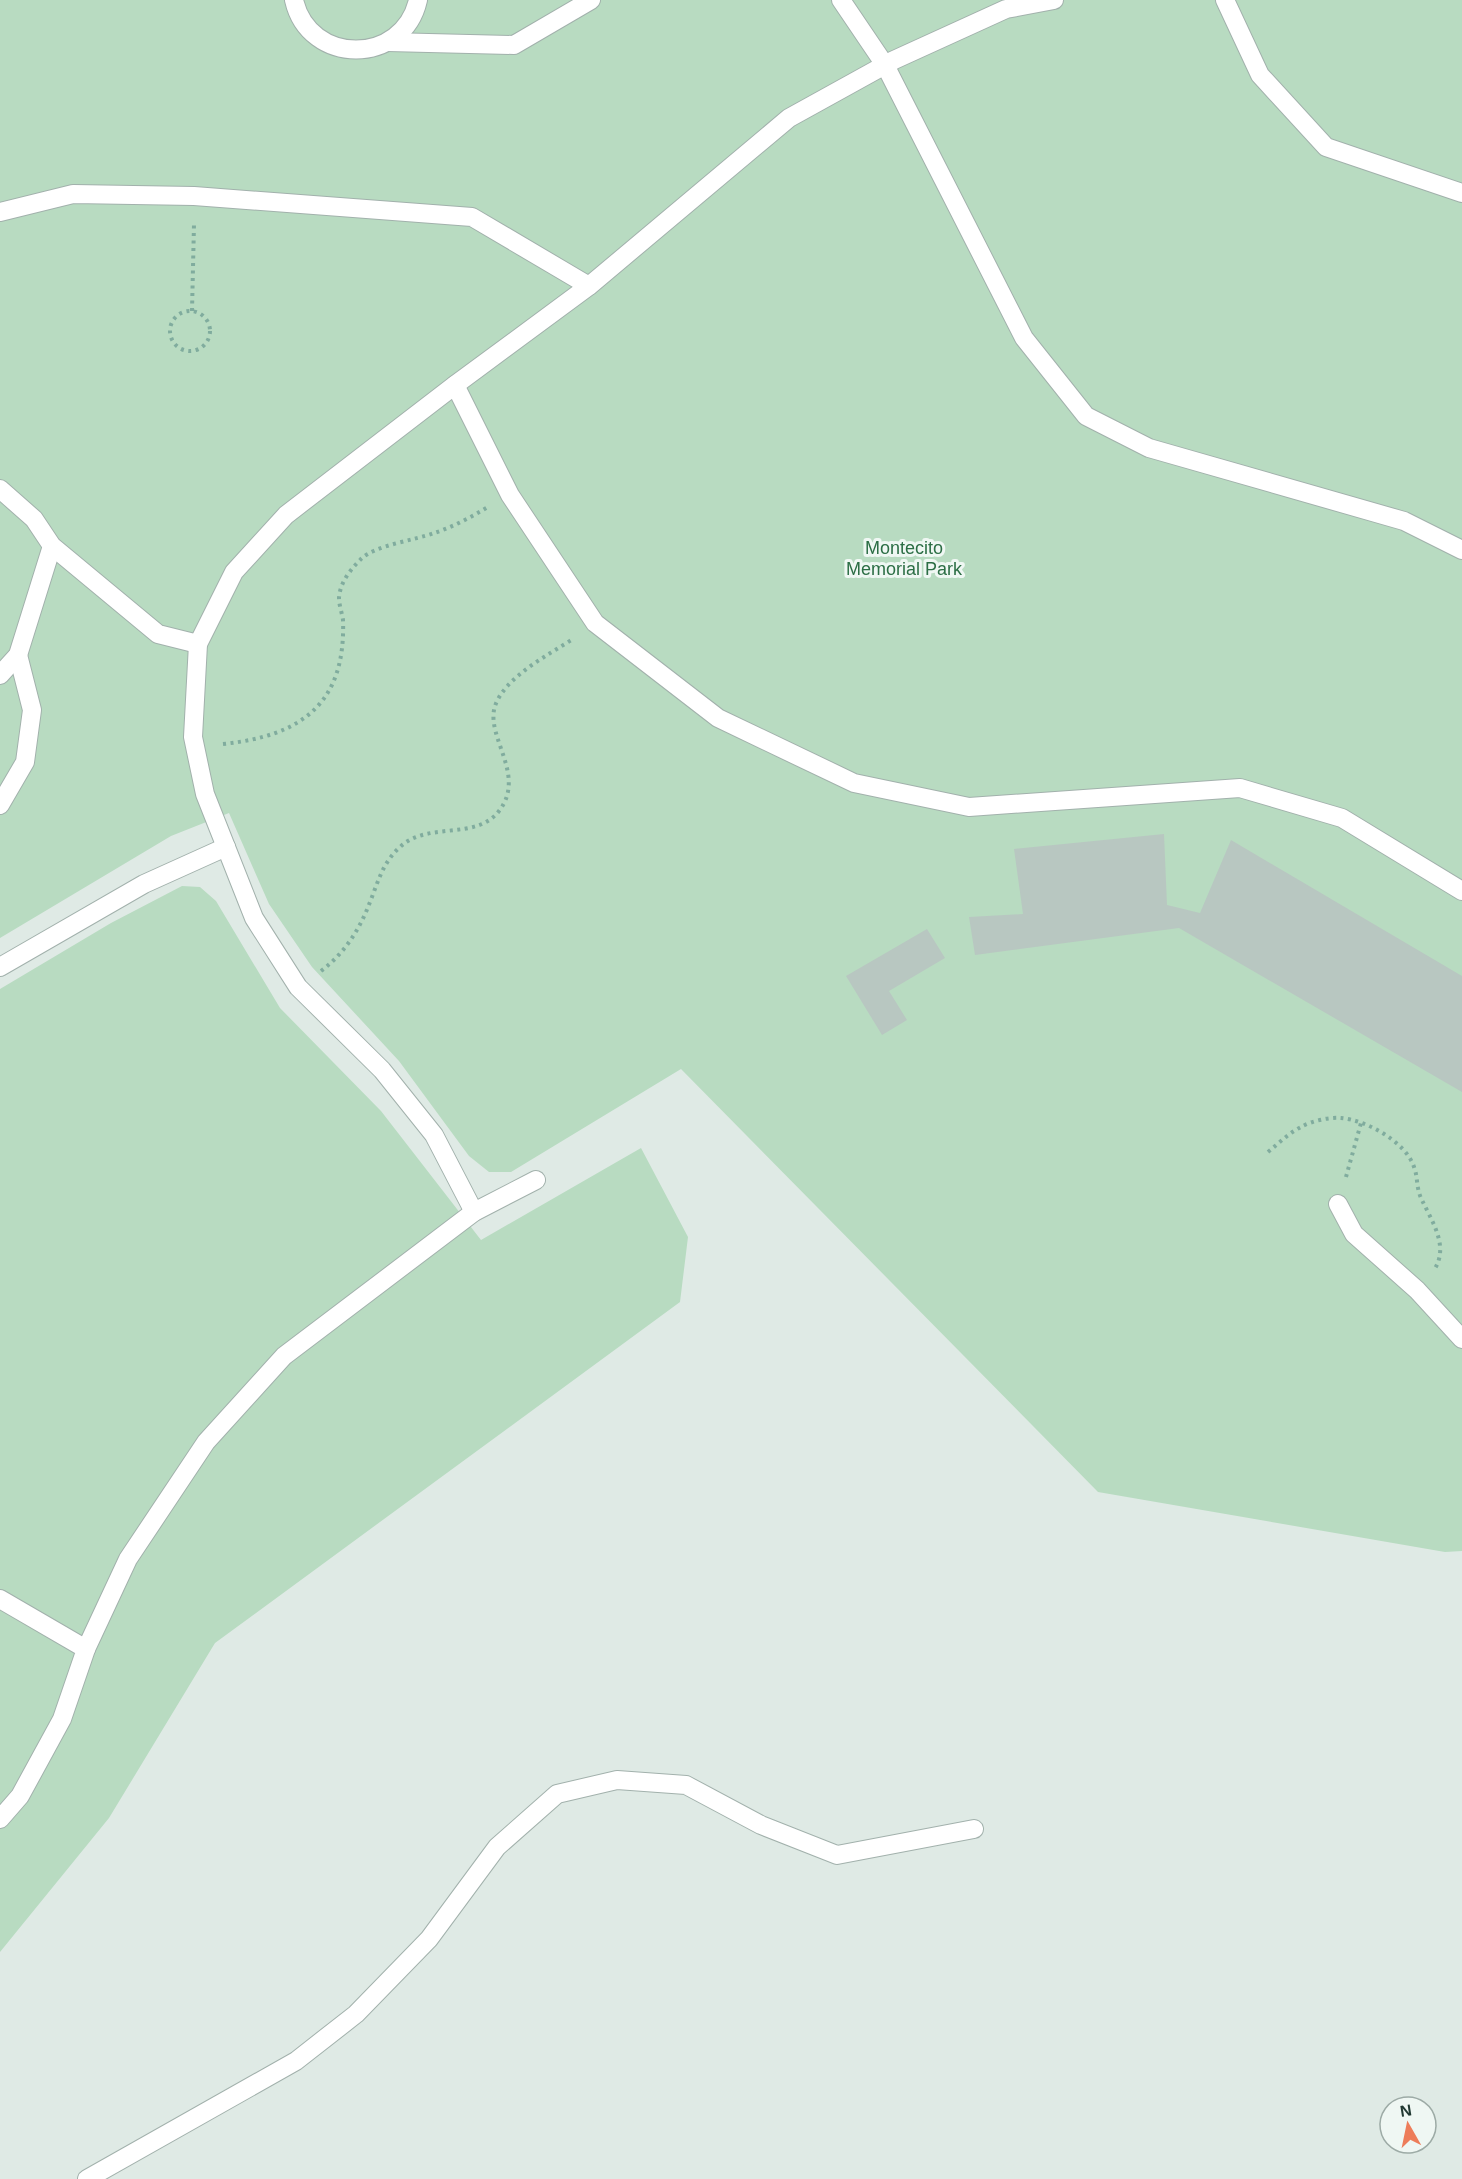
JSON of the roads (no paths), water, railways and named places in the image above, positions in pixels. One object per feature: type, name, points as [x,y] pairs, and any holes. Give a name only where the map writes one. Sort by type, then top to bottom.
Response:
[{"type":"street","points":[[294,0],[296,12],[308,30],[325,43],[346,50],[368,50],[388,42],[404,29],[415,11],[418,0]]},
{"type":"street","points":[[388,42],[514,45],[591,0]]},
{"type":"street","points":[[841,0],[885,65],[1024,338],[1086,416],[1149,448],[1404,521],[1462,550]]},
{"type":"street","points":[[474,1212],[434,1135],[382,1070],[298,987],[254,918],[205,794],[193,737],[198,644],[234,572],[286,515],[455,385],[589,286],[789,118],[885,65],[1006,9],[1054,0]]},
{"type":"street","points":[[1226,0],[1260,75],[1326,147],[1462,193]]},
{"type":"street","points":[[0,212],[73,194],[194,196],[472,217],[589,286]]},
{"type":"street","points":[[455,385],[510,495],[595,623],[717,718],[854,783],[969,807],[1240,788],[1342,818],[1462,891]]},
{"type":"street","points":[[0,489],[34,519],[52,546],[158,634],[198,644]]},
{"type":"street","points":[[0,675],[18,655],[52,546]]},
{"type":"street","points":[[0,806],[25,762],[32,710],[18,655]]},
{"type":"street","points":[[0,968],[144,884],[226,847]]},
{"type":"street","points":[[0,1819],[20,1796],[62,1719],[86,1650],[128,1559],[206,1442],[284,1356],[474,1212],[536,1180]]},
{"type":"street","points":[[1338,1204],[1354,1234],[1418,1290],[1462,1339]]},
{"type":"street","points":[[0,1599],[86,1650]]},
{"type":"street","points":[[87,2179],[296,2061],[356,2014],[429,1939],[497,1847],[556,1794],[617,1780],[686,1785],[761,1825],[837,1855],[974,1829]]},
{"type":"park label","name":"Montecito Memorial Park","points":[[904,558]]}]
